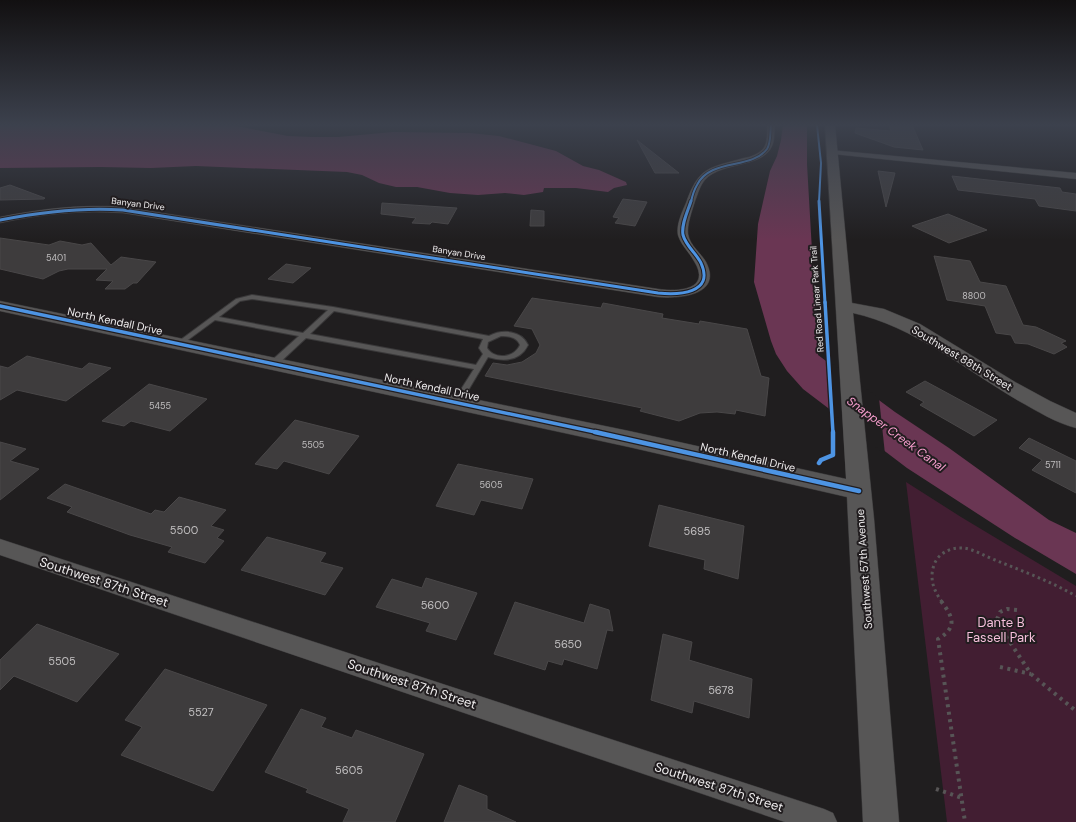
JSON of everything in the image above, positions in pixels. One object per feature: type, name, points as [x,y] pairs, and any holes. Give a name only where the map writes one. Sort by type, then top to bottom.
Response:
[{"type":"main road","name":"Southwest 57th Avenue","points":[[833,163],[859,491],[881,822]]},
{"type":"main road","name":"North Kendall Drive","points":[[0,306],[629,439],[859,491]]},
{"type":"main road","name":"Southwest 88th Street","points":[[844,306],[878,313],[914,328],[1008,386],[1043,406],[1076,421]]},
{"type":"street","name":"Banyan Drive","points":[[0,220],[26,214],[70,209],[96,208],[123,210],[658,294],[680,294],[697,288],[704,280],[704,272],[701,263],[690,249],[683,233],[697,184],[710,171],[732,163]]},
{"type":"street","points":[[947,163],[1076,176]]},
{"type":"street","name":"Southwest 87th Street","points":[[0,547],[824,822]]},
{"type":"lane","points":[[178,344],[238,300],[252,297],[333,309],[488,338],[500,334],[508,334],[520,338],[524,345],[520,353],[507,358],[493,356],[488,354],[483,348],[483,344],[488,338]]},
{"type":"lane","points":[[273,364],[333,309]]},
{"type":"lane","points":[[213,318],[305,334],[478,368]]},
{"type":"lane","points":[[457,402],[488,354]]},
{"type":"path","points":[[965,822],[938,639],[952,629],[952,621],[950,614],[937,597],[932,579],[933,567],[939,554],[956,548],[970,550],[1043,578],[1076,596]]},
{"type":"path","points":[[1017,610],[1008,609],[1000,612],[998,615],[998,623],[1032,674],[1076,712]]},
{"type":"path","points":[[1000,668],[1032,674]]},
{"type":"path","points":[[936,789],[962,798]]},
{"type":"green space","name":"Dante B Fassell Park","points":[[906,482],[1076,586],[1076,822],[947,822]]},
{"type":"water","points":[[0,163],[578,163],[599,170],[626,182],[627,185],[614,188],[608,192],[576,188],[544,188],[543,192],[524,195],[505,193],[478,195],[450,193],[417,187],[396,187],[379,183],[362,175],[347,172],[196,166],[151,168],[0,168]]},
{"type":"water","name":"Snapper Creek Canal","points":[[774,163],[807,163],[818,355],[895,412],[949,448],[1049,520],[1076,533],[1076,574],[1015,538],[907,468],[803,389],[787,371],[776,354],[771,341],[754,282],[758,224],[770,171]]},
{"type":"pier","points":[[826,359],[879,398],[885,454],[829,411]]},
{"type":"building","points":[[650,163],[667,163],[679,173],[655,173]]},
{"type":"building","points":[[878,171],[895,173],[886,207]]},
{"type":"building","points":[[952,176],[1060,188],[1062,192],[1076,194],[1076,211],[1039,206],[1035,199],[958,190]]},
{"type":"building","points":[[10,185],[45,198],[0,200],[0,188]]},
{"type":"building","points":[[623,199],[647,202],[635,226],[615,223],[619,218],[613,217]]},
{"type":"building","points":[[382,203],[457,208],[448,224],[432,222],[430,224],[412,223],[416,218],[381,214]]},
{"type":"building","points":[[531,210],[544,211],[544,226],[530,226]]},
{"type":"building","points":[[948,214],[987,230],[949,243],[912,226]]},
{"type":"building","points":[[0,238],[49,245],[60,241],[82,245],[91,243],[111,265],[121,257],[156,262],[137,283],[133,283],[125,289],[105,289],[113,281],[96,280],[107,269],[68,269],[59,271],[43,279],[0,269]]},
{"type":"building","points":[[934,256],[970,261],[980,282],[1006,286],[1023,325],[1036,327],[1066,341],[1061,343],[1067,347],[1054,354],[1028,344],[1015,343],[1011,335],[996,333],[985,306],[947,300]]},
{"type":"building","points":[[286,264],[311,268],[293,283],[268,279]]},
{"type":"building","points":[[532,298],[601,308],[603,303],[663,314],[662,318],[699,324],[700,321],[747,329],[761,376],[769,378],[765,416],[736,410],[735,414],[717,412],[700,413],[679,421],[640,411],[642,408],[485,376],[493,363],[507,365],[522,362],[536,353],[540,345],[532,329],[514,326]]},
{"type":"building","points":[[27,356],[82,369],[89,363],[111,368],[66,401],[17,390],[0,400],[0,366],[8,368]]},
{"type":"building","points":[[925,381],[997,420],[974,436],[920,405],[924,402],[906,392]]},
{"type":"building","points":[[149,384],[207,399],[170,431],[131,421],[124,426],[102,421]]},
{"type":"building","points":[[295,420],[359,436],[329,474],[284,461],[277,469],[255,464]]},
{"type":"building","points":[[1029,438],[1076,461],[1076,493],[1032,470],[1042,460],[1019,448]]},
{"type":"building","points":[[0,442],[26,449],[10,461],[39,469],[0,500]]},
{"type":"building","points":[[458,464],[533,479],[522,509],[481,500],[474,515],[436,506]]},
{"type":"building","points":[[65,484],[151,514],[155,510],[164,512],[179,497],[226,510],[211,526],[224,530],[217,538],[224,541],[205,563],[168,552],[172,547],[130,535],[67,512],[72,507],[47,498]]},
{"type":"building","points":[[659,505],[744,526],[738,579],[704,569],[705,560],[649,546]]},
{"type":"building","points":[[267,537],[326,553],[320,562],[343,568],[325,595],[241,570]]},
{"type":"building","points":[[426,578],[477,593],[456,640],[426,631],[430,623],[376,607],[392,579],[422,588]]},
{"type":"building","points":[[515,602],[584,623],[590,604],[609,610],[613,631],[607,630],[597,669],[564,659],[562,665],[548,661],[545,670],[494,654]]},
{"type":"building","points":[[37,624],[119,654],[77,702],[14,676],[0,690],[0,660]]},
{"type":"building","points":[[663,634],[692,642],[689,660],[752,679],[749,718],[694,701],[692,713],[651,700]]},
{"type":"building","points":[[165,669],[267,705],[213,791],[121,755],[142,727],[125,720]]},
{"type":"building","points":[[301,709],[326,718],[321,727],[352,738],[356,730],[424,754],[395,822],[343,822],[349,809],[306,792],[308,789],[265,772]]},
{"type":"building","points":[[459,785],[487,796],[487,809],[516,822],[444,822]]},
{"type":"cycle path","points":[[0,220],[61,210],[123,210],[658,293],[675,294],[693,290],[700,286],[704,281],[705,273],[701,263],[688,245],[683,232],[686,215],[697,184],[704,176],[713,170],[733,163]]},
{"type":"cycle path","name":"Red Road Linear Park Trail","points":[[819,463],[821,460],[833,455],[834,451],[819,209],[821,163]]},
{"type":"cycle path","points":[[0,306],[629,439],[859,491]]}]
